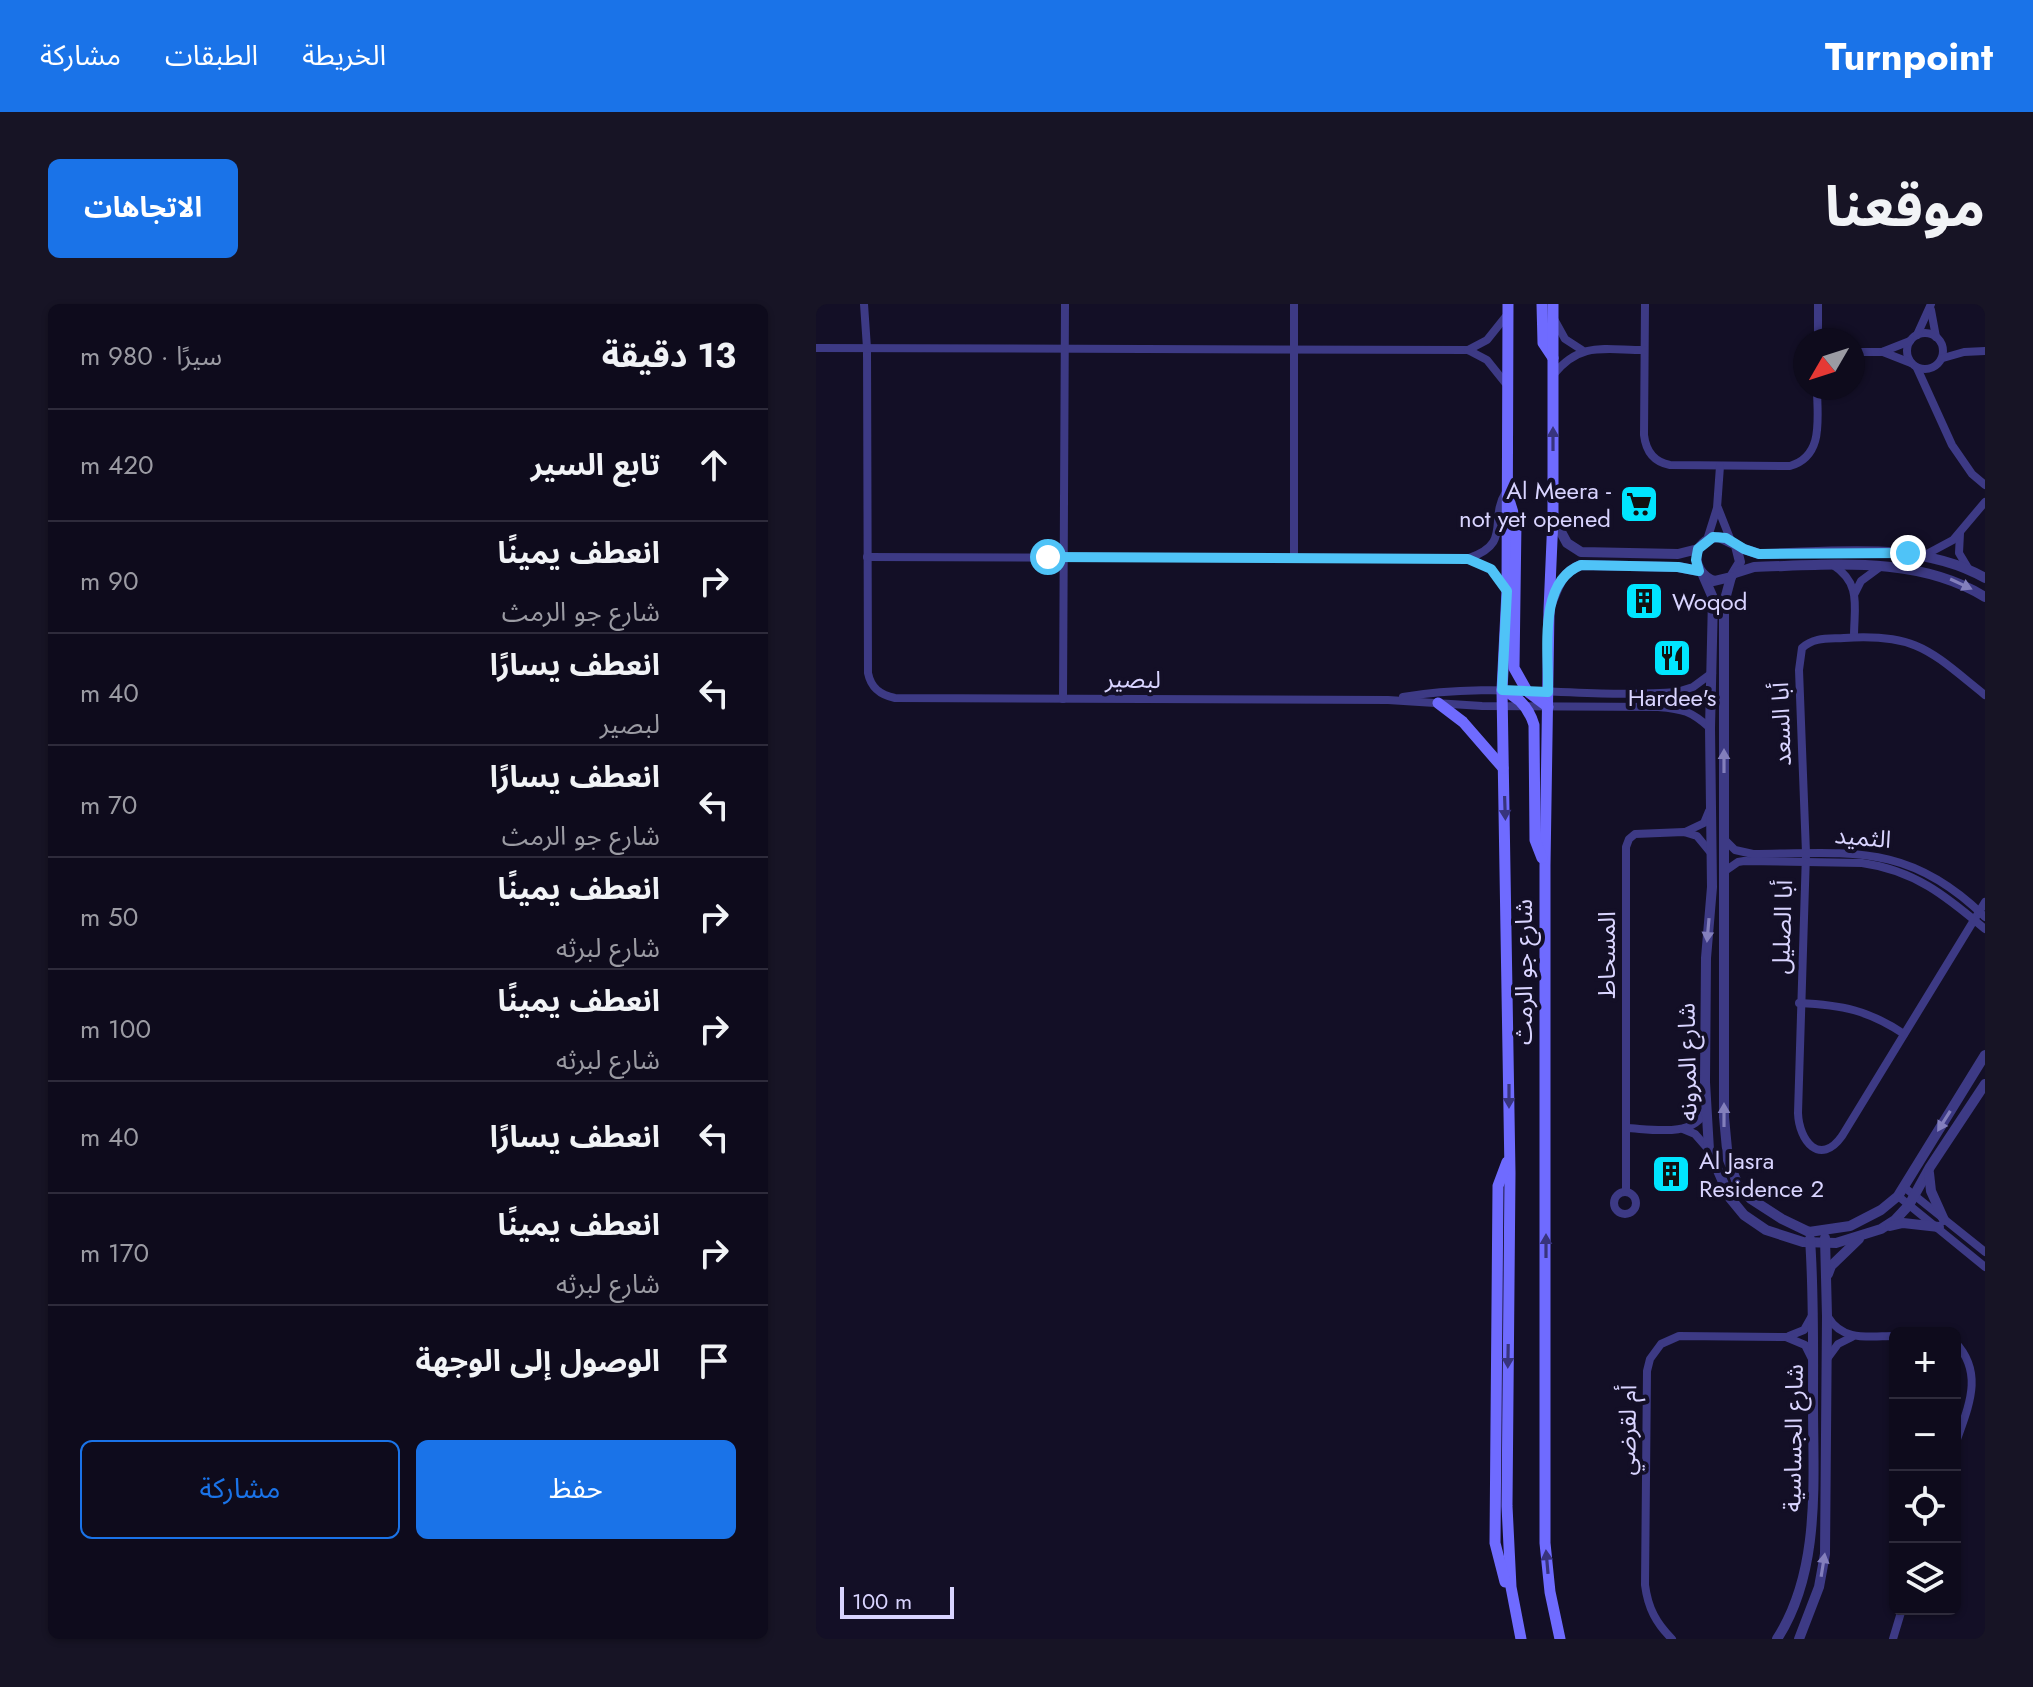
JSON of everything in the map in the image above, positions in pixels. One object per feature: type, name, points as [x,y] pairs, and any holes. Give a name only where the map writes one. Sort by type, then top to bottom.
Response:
[{"type":"main road","points":[[1542,304],[1543,343],[1553,358]]},
{"type":"main road","name":"شارع جو الرمث","points":[[1553,304],[1553,517],[1545,866],[1545,1543],[1550,1592],[1560,1639]]},
{"type":"main road","name":"شارع جو الرمث","points":[[1508,309],[1507,591],[1502,690],[1509,976],[1507,1506],[1508,1555],[1521,1639]]},
{"type":"main road","points":[[1507,491],[1516,522],[1514,668],[1527,691],[1548,707]]},
{"type":"main road","points":[[1502,690],[1513,694],[1524,706],[1534,725],[1535,840],[1545,866]]},
{"type":"main road","points":[[1438,703],[1463,722],[1503,768]]},
{"type":"street","points":[[1063,699],[1065,304]]},
{"type":"street","points":[[1294,304],[1294,559]]},
{"type":"street","points":[[1645,304],[1644,435],[1649,452],[1657,461],[1670,465],[1790,466],[1808,457],[1817,439],[1817,400]]},
{"type":"street","points":[[1818,304],[1818,328]]},
{"type":"street","points":[[1931,304],[1907,353],[1930,391],[1935,411],[1952,445],[1972,474],[1985,485]]},
{"type":"street","points":[[1930,391],[1941,361],[1931,304]]},
{"type":"street","points":[[865,306],[867,557],[1468,559],[1491,569],[1507,591]]},
{"type":"street","points":[[1468,350],[1487,340],[1508,309]]},
{"type":"street","points":[[1553,318],[1565,339],[1582,350]]},
{"type":"street","points":[[1882,352],[1927,333],[1964,352]]},
{"type":"street","points":[[816,348],[1468,350],[1487,360],[1507,386]]},
{"type":"street","points":[[1553,375],[1567,359],[1582,350],[1644,350]]},
{"type":"street","points":[[1865,352],[1882,352],[1915,366],[1931,369],[1941,361],[1964,352],[1985,351]]},
{"type":"street","points":[[1553,517],[1567,543],[1581,552],[1678,554],[1698,549],[1707,540],[1717,508],[1720,466]]},
{"type":"street","points":[[1468,559],[1486,549],[1497,536],[1500,505],[1507,491]]},
{"type":"street","points":[[1925,555],[1946,546],[1985,502]]},
{"type":"street","points":[[1717,508],[1740,562],[1733,575]]},
{"type":"street","points":[[1961,532],[1959,553],[1969,569]]},
{"type":"street","points":[[1707,540],[1719,537],[1759,554],[1894,552],[1925,555],[1969,569],[1985,578]]},
{"type":"street","points":[[1698,549],[1696,560],[1701,573]]},
{"type":"street","name":"لبصير","points":[[867,557],[868,673],[878,692],[895,698],[1388,700],[1503,706],[1609,706],[1683,709],[1693,713],[1710,728]]},
{"type":"street","points":[[1549,610],[1562,576],[1581,565],[1678,567],[1701,573],[1714,581],[1754,567],[1880,567],[1939,575],[1960,582],[1985,597]]},
{"type":"street","points":[[1833,565],[1850,580],[1855,594],[1854,637]]},
{"type":"street","points":[[1855,594],[1861,581],[1880,567]]},
{"type":"street","name":"شارع المرونه","points":[[1701,573],[1713,598],[1710,728],[1712,887],[1706,958],[1705,1082],[1709,1150],[1718,1177],[1739,1211],[1766,1230],[1784,1237],[1810,1237],[1862,1221],[1901,1192],[1985,1055]]},
{"type":"street","name":"شارع المرونه","points":[[1733,575],[1724,597],[1725,1150],[1743,1191],[1771,1213],[1825,1243],[1881,1229],[1895,1220],[1912,1200],[1985,1084]]},
{"type":"street","name":"أبا السعد","points":[[1805,858],[1802,648],[1816,639],[1895,639],[1921,646],[1985,695]]},
{"type":"street","name":"لبصير","points":[[1388,700],[1419,694],[1502,690],[1677,692],[1693,687],[1712,673]]},
{"type":"street","points":[[1684,832],[1704,823],[1710,806]]},
{"type":"street","points":[[1684,832],[1697,836],[1711,853]]},
{"type":"street","name":"المسحاط","points":[[1626,1192],[1626,847],[1635,834],[1684,832]]},
{"type":"street","name":"الثميد","points":[[1724,839],[1732,848],[1746,853],[1805,858]]},
{"type":"street","name":"الثميد","points":[[1725,871],[1744,861],[1865,854],[1903,862],[1929,874],[1980,916],[1985,929]]},
{"type":"street","name":"أبا الصليل","points":[[1805,858],[1798,1127],[1811,1147],[1819,1150],[1828,1149],[1842,1136],[1980,916]]},
{"type":"street","points":[[1980,916],[1985,902]]},
{"type":"street","name":"أبا الصليل","points":[[1799,1003],[1853,1009],[1882,1019],[1904,1034]]},
{"type":"street","points":[[1974,1101],[1985,1096]]},
{"type":"street","points":[[1683,1129],[1700,1120],[1707,1104]]},
{"type":"street","points":[[1626,1128],[1683,1129],[1695,1134],[1709,1150]]},
{"type":"street","points":[[1930,1167],[1928,1179],[1942,1224],[1985,1267]]},
{"type":"street","points":[[1901,1192],[1985,1252]]},
{"type":"street","points":[[1881,1229],[1903,1223],[1942,1224]]},
{"type":"street","name":"شارع الجساسية","points":[[1799,1639],[1819,1587],[1825,1554],[1827,1276],[1824,1231]]},
{"type":"street","points":[[1827,1276],[1831,1266],[1861,1236]]},
{"type":"street","points":[[1784,1237],[1797,1245],[1811,1268]]},
{"type":"street","name":"شارع الجساسية","points":[[1777,1639],[1804,1571],[1813,1514],[1814,1314],[1810,1237]]},
{"type":"street","points":[[1786,1337],[1804,1330],[1814,1314]]},
{"type":"street","points":[[1827,1316],[1839,1331],[1855,1336],[1889,1336]]},
{"type":"street","name":"أم لقرضي","points":[[1672,1639],[1654,1618],[1645,1585],[1647,1371],[1650,1359],[1661,1344],[1679,1336],[1786,1337]]},
{"type":"street","points":[[1827,1359],[1838,1344],[1855,1336]]},
{"type":"street","points":[[1786,1337],[1805,1345],[1813,1365]]},
{"type":"street","points":[[1961,1348],[1973,1361],[1976,1383],[1961,1427]]},
{"type":"street","points":[[1893,1639],[1900,1615]]},
{"type":"place","name":"Al Meera - not yet opened","points":[[1639,504]]},
{"type":"place","name":"Woqod","points":[[1644,601]]},
{"type":"place","name":"Hardee's","points":[[1672,658]]},
{"type":"place","name":"Al Jasra Residence 2","points":[[1671,1174]]},
{"type":"route","points":[[1048,557],[1468,559],[1491,569],[1507,591],[1502,690],[1548,692],[1549,610],[1562,576],[1581,565],[1687,567],[1699,571],[1696,560],[1698,549],[1713,537],[1726,538],[1736,546],[1759,554],[1908,553]]}]
